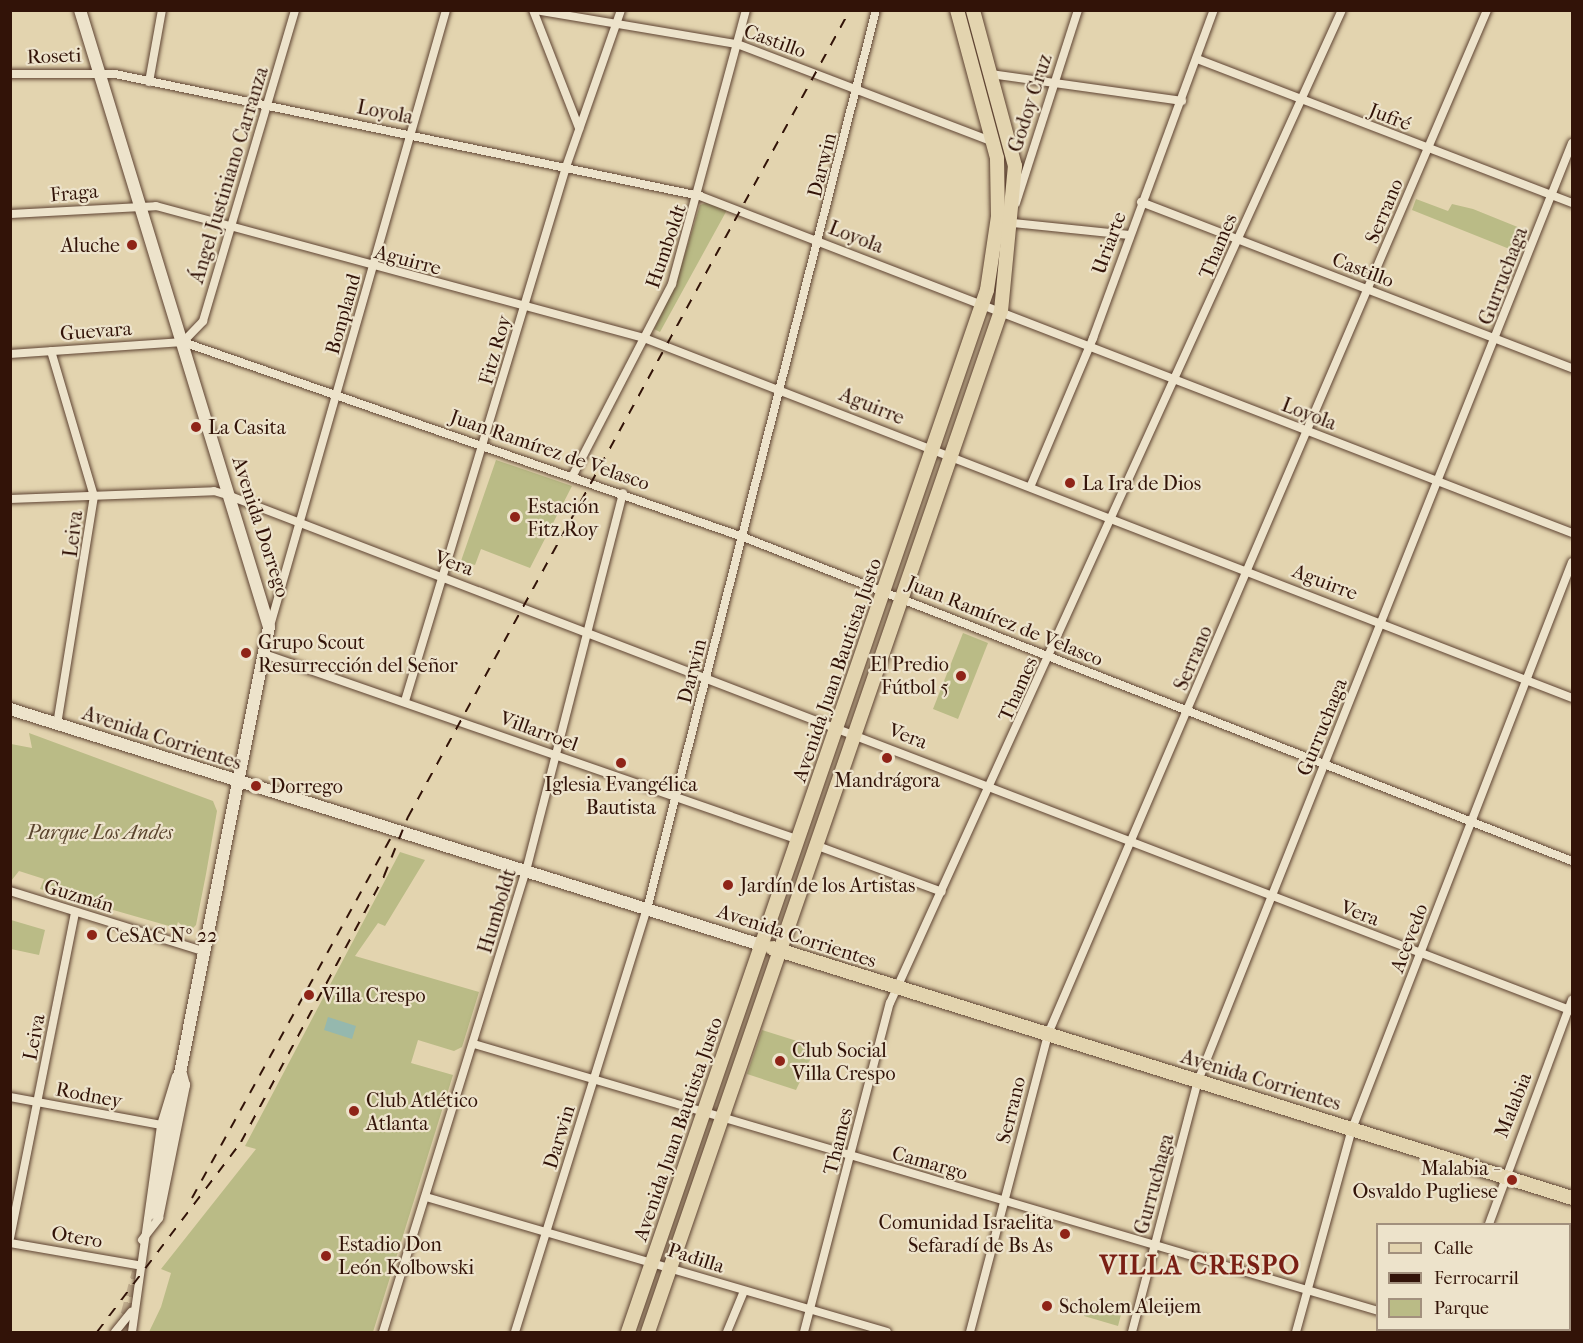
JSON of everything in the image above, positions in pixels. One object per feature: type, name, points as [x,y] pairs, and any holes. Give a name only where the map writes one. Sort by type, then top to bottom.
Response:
[{"type":"main road","name":"Avenida Dorrego","points":[[80,10],[269,627],[267,655],[152,1216]]},
{"type":"main road","name":"Avenida Juan Bautista Justo","points":[[628,1332],[886,591],[983,303],[998,216],[994,142],[957,10]]},
{"type":"main road","name":"Avenida Juan Bautista Justo","points":[[648,1332],[780,952],[814,845],[1001,311],[1015,207],[1015,166],[973,10]]},
{"type":"main road","name":"Avenida Corrientes","points":[[10,709],[241,785],[647,909],[1572,1198]]},
{"type":"street","points":[[149,82],[162,10]]},
{"type":"street","name":"Ángel Justiniano Carranza","points":[[183,342],[202,321],[295,10]]},
{"type":"street","name":"Bonpland","points":[[269,627],[374,268],[446,10]]},
{"type":"street","points":[[534,10],[579,128]]},
{"type":"street","name":"Castillo","points":[[534,10],[737,44],[859,88],[994,142]]},
{"type":"street","name":"Fitz Roy","points":[[405,701],[485,444],[566,167],[621,10]]},
{"type":"street","name":"Humboldt","points":[[573,475],[672,284],[700,196],[746,10]]},
{"type":"street","name":"Darwin","points":[[515,1332],[647,909],[859,88],[876,10]]},
{"type":"street","name":"Godoy Cruz","points":[[1015,207],[1078,10]]},
{"type":"street","name":"Uriarte","points":[[1031,485],[1182,101],[1214,10]]},
{"type":"street","name":"Thames","points":[[804,1332],[897,988],[992,786],[1342,10]]},
{"type":"street","name":"Serrano","points":[[970,1332],[1048,1034],[1189,710],[1487,10]]},
{"type":"street","name":"Jufré","points":[[1197,59],[1572,203]]},
{"type":"street","name":"Roseti","points":[[10,74],[99,71]]},
{"type":"street","name":"Loyola","points":[[99,71],[267,107],[412,134],[700,196],[983,303],[1572,533]]},
{"type":"street","points":[[991,74],[1182,101]]},
{"type":"street","name":"Gurruchaga","points":[[1132,1332],[1198,1081],[1383,622],[1572,143]]},
{"type":"street","name":"Castillo","points":[[1141,202],[1572,368]]},
{"type":"street","name":"Fraga","points":[[10,214],[140,204]]},
{"type":"street","name":"Aguirre","points":[[140,204],[524,309],[644,338],[781,388],[1572,698]]},
{"type":"street","points":[[1013,224],[1129,236]]},
{"type":"street","name":"Guevara","points":[[10,354],[183,342]]},
{"type":"street","name":"Juan Ramírez de Velasco","points":[[183,342],[485,444],[743,537],[902,597],[1050,658],[1189,710],[1572,861]]},
{"type":"street","name":"Leiva","points":[[51,351],[94,496],[57,724]]},
{"type":"street","name":"Vera","points":[[10,499],[214,491],[230,496],[992,786],[1273,897],[1571,1010]]},
{"type":"street","name":"Humboldt","points":[[383,1332],[526,872],[590,632],[623,493]]},
{"type":"street","name":"Acevedo","points":[[1296,1332],[1352,1129],[1572,562]]},
{"type":"street","name":"Villarroel","points":[[267,655],[405,701],[799,840]]},
{"type":"street","points":[[814,845],[942,891]]},
{"type":"street","name":"Guzmán","points":[[10,891],[206,952]]},
{"type":"street","name":"Leiva","points":[[10,1240],[75,912]]},
{"type":"street","name":"Malabia","points":[[1489,1223],[1503,1177],[1571,1010],[1572,1000]]},
{"type":"street","name":"Camargo","points":[[474,1044],[722,1120],[1376,1311]]},
{"type":"street","name":"Avenida Dorrego","points":[[132,1332],[131,1312],[137,1265],[142,1241],[152,1216],[160,1125],[181,1067]]},
{"type":"street","name":"Rodney","points":[[10,1097],[160,1125]]},
{"type":"street","name":"Padilla","points":[[426,1197],[652,1261],[744,1291],[887,1332]]},
{"type":"street","name":"Avenida Dorrego","points":[[142,1241],[152,1216]]},
{"type":"street","name":"Otero","points":[[10,1240],[137,1265]]},
{"type":"street","points":[[727,1332],[744,1291]]},
{"type":"street","name":"Avenida Dorrego","points":[[119,1331],[131,1312]]},
{"type":"street","name":"Avenida Dorrego","points":[[119,1331],[128,1324],[132,1332]]},
{"type":"green space","points":[[1416,199],[1448,211],[1452,204],[1473,209],[1525,230],[1517,252],[1412,210]]},
{"type":"green space","points":[[706,203],[727,210],[660,332],[654,329],[675,286],[700,205]]},
{"type":"green space","name":"Estación Fitz Roy","points":[[496,460],[572,486],[530,568],[481,549],[475,565],[461,561]]},
{"type":"green space","name":"El Predio Fútbol 5","points":[[963,633],[988,643],[958,719],[933,709]]},
{"type":"green space","name":"Parque Los Andes","points":[[29,733],[213,801],[217,811],[206,874],[196,925],[189,932],[178,922],[176,928],[40,889],[44,879],[19,871],[11,881],[11,744],[32,748]]},
{"type":"green space","name":"Club Atlético Atlanta","points":[[400,852],[425,860],[385,926],[378,923],[355,956],[479,992],[462,1047],[454,1051],[418,1040],[411,1063],[453,1075],[373,1332],[149,1332],[161,1307],[171,1273],[161,1269],[256,1149],[245,1146]]},
{"type":"green space","points":[[11,920],[45,930],[39,955],[11,949]]},
{"type":"green space","name":"Club Social Villa Crespo","points":[[762,1030],[816,1047],[796,1090],[747,1074]]},
{"type":"green space","points":[[1087,1302],[1122,1311],[1118,1326],[1084,1316]]},
{"type":"water","points":[[328,1017],[356,1026],[352,1039],[324,1030]]},
{"type":"tunnel","points":[[122,1332],[138,1272]]},
{"type":"railway","points":[[97,1332],[241,1142],[384,876],[408,817],[850,10]]},
{"type":"railway","points":[[192,1198],[395,830]]},
{"type":"place","name":"Aluche","points":[[132,245]]},
{"type":"place","name":"La Casita","points":[[196,427]]},
{"type":"place","name":"La Ira de Dios","points":[[1070,483]]},
{"type":"place","name":"Estación Fitz Roy","points":[[515,517]]},
{"type":"place","name":"Grupo Scout Resurrección del Señor","points":[[246,653]]},
{"type":"place","name":"El Predio Fútbol 5","points":[[961,676]]},
{"type":"place","name":"Mandrágora","points":[[887,758]]},
{"type":"place","name":"Iglesia Evangélica Bautista","points":[[621,763]]},
{"type":"place","name":"Dorrego","points":[[256,786]]},
{"type":"place","name":"Jardín de los Artistas","points":[[728,885]]},
{"type":"place","name":"CeSAC Nº 22","points":[[92,935]]},
{"type":"place","name":"Villa Crespo","points":[[309,995]]},
{"type":"place","name":"Club Social Villa Crespo","points":[[780,1061]]},
{"type":"place","name":"Club Atlético Atlanta","points":[[354,1111]]},
{"type":"place","name":"Malabia - Osvaldo Pugliese","points":[[1512,1180]]},
{"type":"place","name":"Comunidad Israelita Sefaradí de Bs As","points":[[1065,1234]]},
{"type":"place","name":"Estadio Don León Kolbowski","points":[[326,1256]]},
{"type":"place","name":"Scholem Aleijem","points":[[1047,1306]]},
{"type":"district","name":"VILLA CRESPO","points":[[1200,1266]]}]
